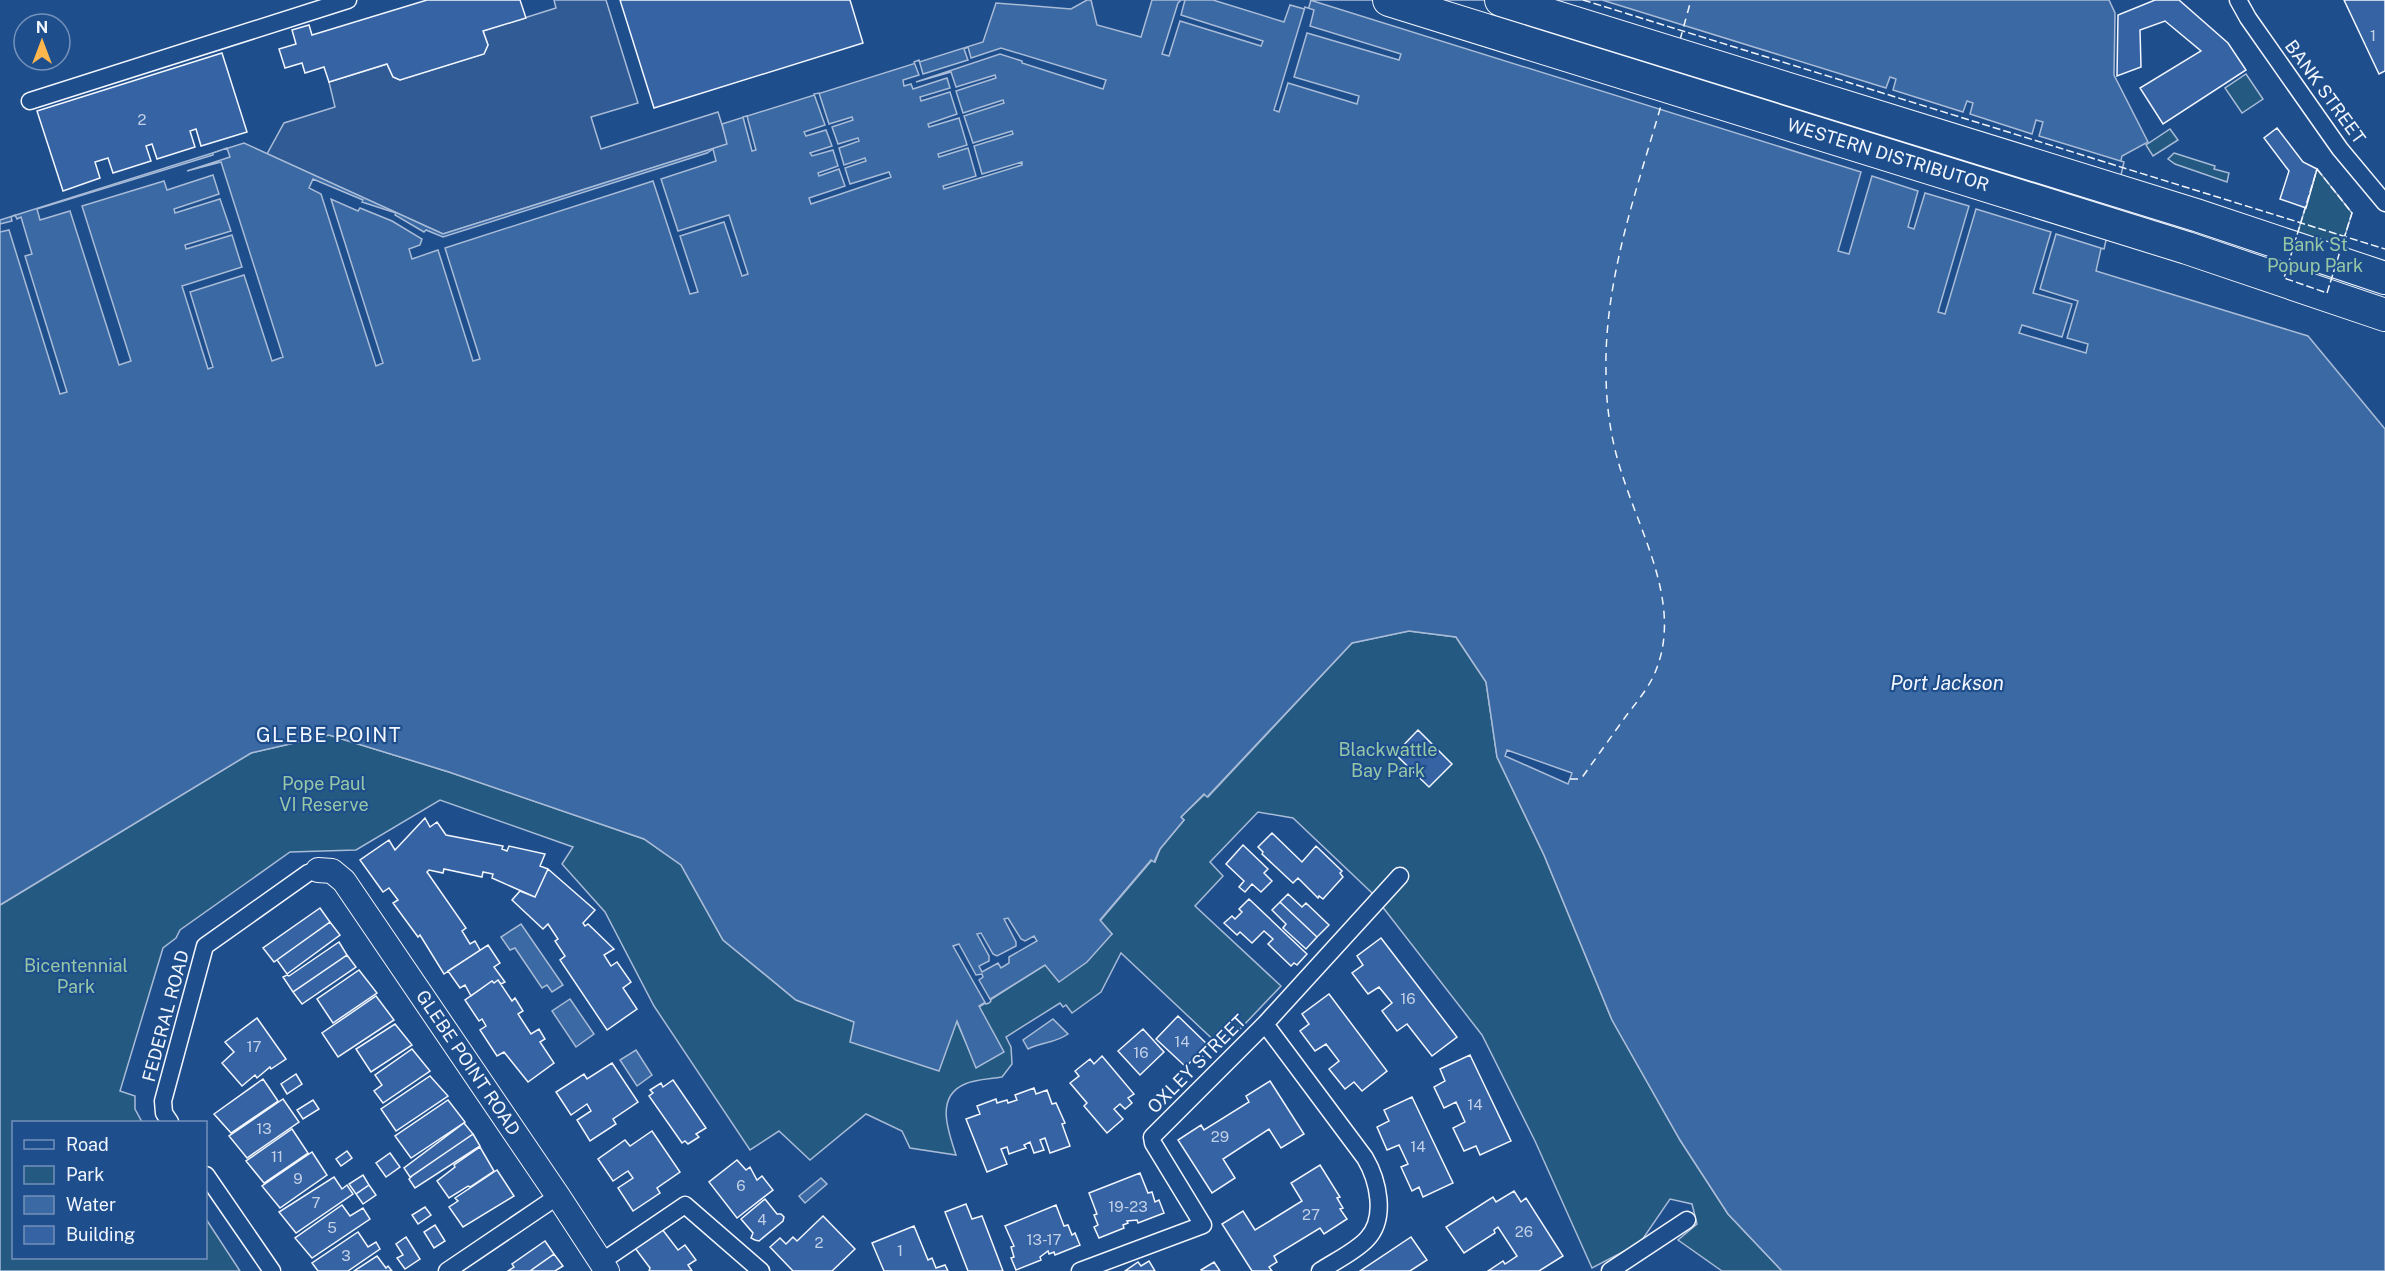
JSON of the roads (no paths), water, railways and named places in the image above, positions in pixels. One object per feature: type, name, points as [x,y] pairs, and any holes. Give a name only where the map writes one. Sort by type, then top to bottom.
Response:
[{"type":"highway","name":"WESTERN DISTRIBUTOR","points":[[1389,0],[2187,248],[2385,315]]},
{"type":"highway","name":"WESTERN DISTRIBUTOR","points":[[1501,0],[2196,215],[2385,278]]},
{"type":"street","points":[[30,102],[348,0]]},
{"type":"street","name":"BANK STREET","points":[[2238,0],[2248,18],[2340,148],[2385,203]]},
{"type":"street","name":"FEDERAL ROAD","points":[[169,1121],[164,1113],[163,1101],[205,946],[308,873],[318,870]]},
{"type":"street","name":"GLEBE POINT ROAD","points":[[318,870],[332,871],[344,881],[604,1267]]},
{"type":"street","points":[[1320,1271],[1359,1246],[1372,1233],[1378,1209],[1377,1186],[1373,1172],[1365,1158],[1265,1023],[1400,876]]},
{"type":"street","name":"OXLEY STREET","points":[[1080,1271],[1203,1225],[1152,1138],[1265,1023]]},
{"type":"street","points":[[207,1176],[272,1271]]},
{"type":"street","points":[[447,1271],[558,1196]]},
{"type":"street","points":[[604,1267],[685,1205],[760,1271]]},
{"type":"street","points":[[1610,1271],[1687,1220]]},
{"type":"water","name":"Port Jackson","points":[[1091,0],[1097,25],[1141,37],[1152,0],[1213,0],[1284,22],[1290,5],[1308,10],[1311,0],[2109,0],[2115,13],[2114,75],[2148,142],[2122,156],[2096,271],[2308,336],[2385,429],[2385,1271],[1782,1271],[1728,1214],[1680,1140],[1612,1020],[1544,855],[1497,757],[1486,682],[1456,637],[1409,631],[1352,643],[1207,797],[1204,794],[1181,817],[1184,820],[1160,849],[1154,862],[1151,860],[1100,920],[1112,934],[1087,962],[1059,982],[1045,965],[979,1006],[1004,1052],[976,1068],[957,1021],[939,1071],[850,1042],[854,1022],[796,1000],[723,940],[681,865],[644,839],[449,772],[329,735],[251,753],[0,905],[0,220],[244,143],[443,234],[727,144],[722,124],[983,42],[996,3],[1071,9]]},
{"type":"water","points":[[521,924],[563,985],[552,992],[547,985],[542,988],[515,948],[510,950],[501,937]]},
{"type":"water","points":[[570,999],[594,1034],[576,1047],[552,1011]]},
{"type":"water","points":[[1053,1019],[1068,1034],[1028,1049],[1023,1040]]},
{"type":"water","points":[[636,1050],[652,1075],[637,1086],[620,1060]]},
{"type":"water","points":[[821,1178],[827,1184],[805,1203],[799,1196]]},
{"type":"district","name":"GLEBE POINT","points":[[329,735]]},
{"type":"park label","name":"Bank St Popup Park","points":[[2315,255]]},
{"type":"park label","name":"Blackwattle Bay Park","points":[[1388,760]]},
{"type":"park label","name":"Pope Paul VI Reserve","points":[[324,794]]},
{"type":"park label","name":"Bicentennial Park","points":[[76,976]]}]
